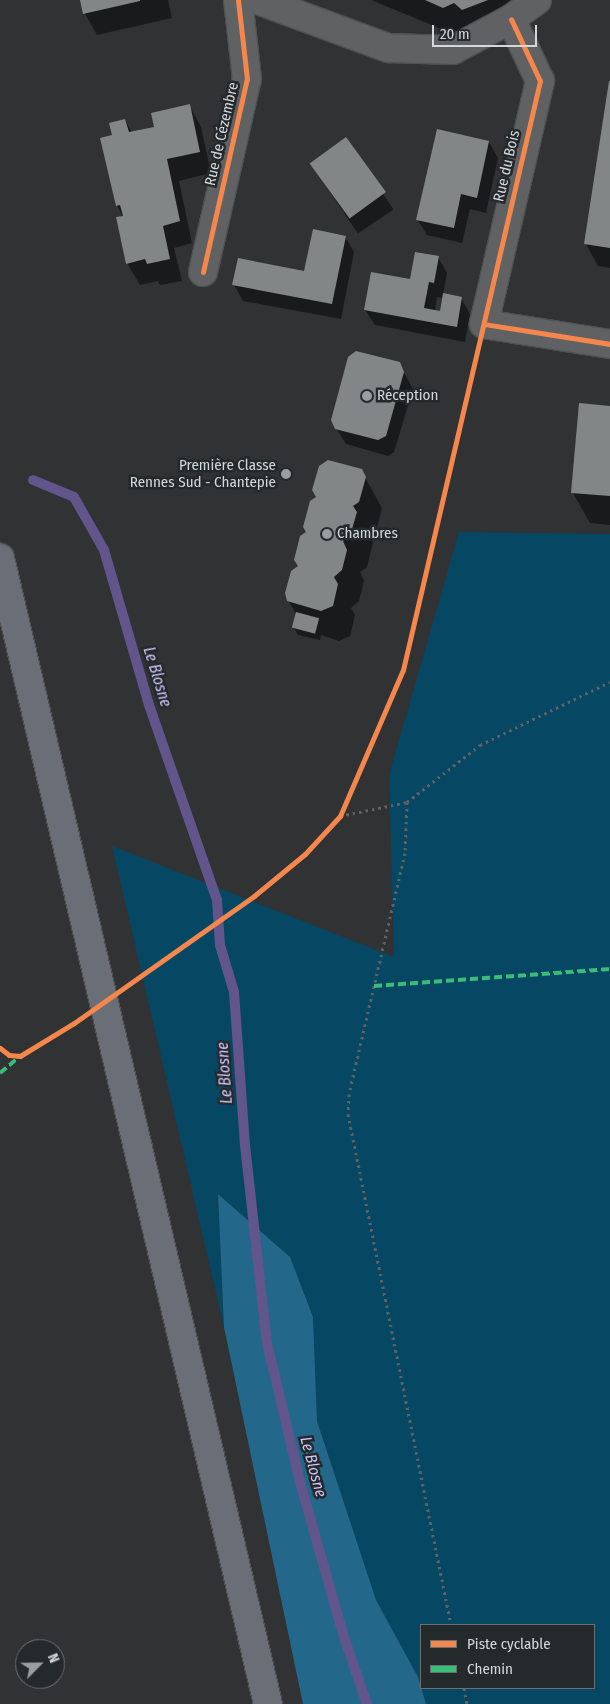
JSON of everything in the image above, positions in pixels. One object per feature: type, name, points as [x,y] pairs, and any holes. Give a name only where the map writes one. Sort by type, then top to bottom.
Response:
[{"type":"main road","points":[[0,558],[268,1704]]},
{"type":"street","name":"Rue de Cézembre","points":[[203,272],[248,80],[238,0]]},
{"type":"street","points":[[258,0],[388,48],[453,50],[511,19],[537,0]]},
{"type":"street","name":"Rue du Bois","points":[[511,19],[540,81],[484,324],[610,344]]},
{"type":"path","points":[[340,816],[406,802],[480,745],[610,682]]},
{"type":"path","points":[[406,802],[405,853],[349,1094],[348,1114],[451,1624]]},
{"type":"path","points":[[334,822],[340,816],[344,806]]},
{"type":"path","points":[[464,1689],[467,1704]]},
{"type":"shaded area","points":[[459,532],[610,534],[610,1704],[426,1704],[421,1689],[595,1689],[595,1624],[420,1624],[420,1684],[376,1600],[317,1421],[313,1317],[290,1257],[218,1194],[224,1327],[112,846],[394,957],[389,775]]},
{"type":"shaded area","points":[[218,1194],[290,1257],[313,1317],[317,1421],[376,1600],[418,1677],[426,1704],[303,1704],[224,1327]]},
{"type":"building","points":[[80,0],[140,0],[140,1],[83,14]]},
{"type":"building","points":[[425,0],[488,0],[462,10],[454,3],[443,8]]},
{"type":"building","points":[[610,81],[610,248],[584,244]]},
{"type":"building","points":[[190,104],[200,152],[167,159],[180,221],[163,226],[170,259],[147,264],[145,259],[126,264],[116,217],[123,216],[120,205],[116,206],[100,138],[112,135],[109,123],[125,119],[129,132],[154,127],[151,113]]},
{"type":"building","points":[[437,129],[489,141],[477,198],[461,194],[454,228],[416,220]]},
{"type":"building","points":[[346,137],[386,192],[350,218],[310,163]]},
{"type":"building","points":[[313,229],[346,236],[332,304],[232,285],[238,258],[304,271]]},
{"type":"building","points":[[415,252],[439,256],[434,283],[429,282],[424,308],[440,311],[443,293],[462,297],[457,327],[364,310],[371,272],[410,279]]},
{"type":"building","name":"Réception","points":[[356,351],[400,362],[404,372],[386,436],[378,440],[335,429],[331,420],[348,357]]},
{"type":"building","points":[[579,403],[610,406],[610,496],[571,493]]},
{"type":"building","name":"Chambres","points":[[328,460],[362,469],[366,477],[359,502],[353,506],[357,512],[350,536],[343,541],[347,550],[342,570],[334,577],[338,584],[333,606],[321,611],[287,601],[285,593],[291,571],[298,566],[294,560],[300,536],[306,532],[303,527],[310,501],[316,497],[312,490],[319,466]]},
{"type":"building","points":[[296,612],[319,618],[315,634],[292,627]]},
{"type":"waterway","name":"Le Blosne","points":[[33,480],[74,497],[104,550],[149,705],[217,900],[220,945],[234,992],[245,1145],[267,1343],[300,1482],[344,1637],[367,1704]]},
{"type":"marked path","points":[[374,986],[610,969]]},
{"type":"marked path","points":[[0,1073],[20,1056]]},
{"type":"cycle path","points":[[203,272],[247,79],[238,0]]},
{"type":"cycle path","points":[[0,1048],[9,1055],[20,1056],[74,1023],[254,896],[305,854],[340,816],[403,670],[540,81],[511,19]]},
{"type":"cycle path","points":[[484,324],[610,344]]},
{"type":"place","name":"Réception","points":[[367,396]]},
{"type":"place","name":"Première Classe Rennes Sud - Chantepie","points":[[286,474]]},
{"type":"place","name":"Chambres","points":[[327,534]]}]
